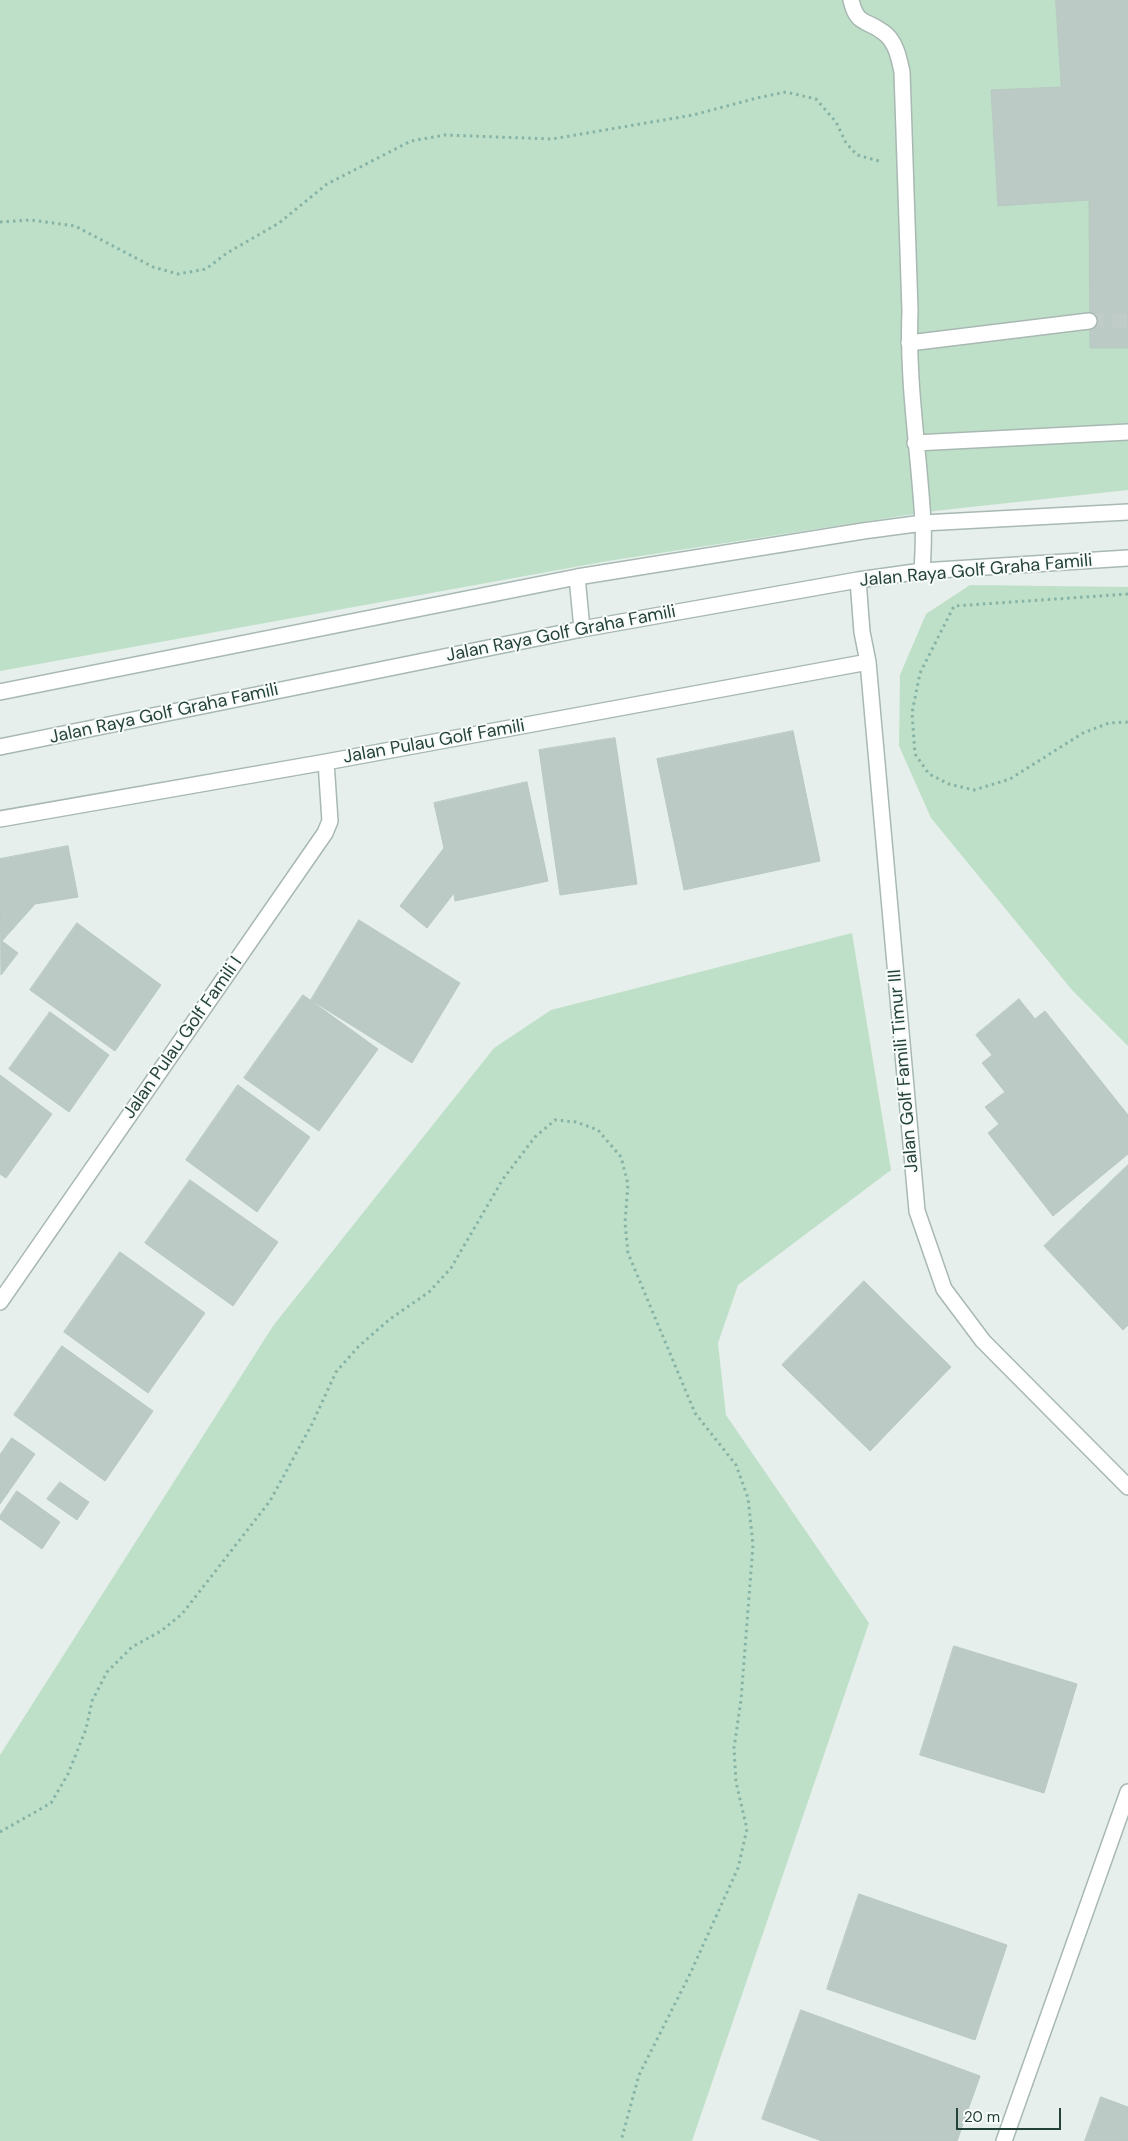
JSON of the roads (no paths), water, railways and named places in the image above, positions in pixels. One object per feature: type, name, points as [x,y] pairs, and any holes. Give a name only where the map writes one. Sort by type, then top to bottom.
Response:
[{"type":"street","points":[[851,0],[854,12],[865,24],[884,32],[897,50],[902,72],[910,311],[909,343],[915,443],[923,522],[922,572]]},
{"type":"street","points":[[909,343],[1089,321]]},
{"type":"street","points":[[915,443],[1128,432]]},
{"type":"street","points":[[0,692],[576,577],[923,522],[1128,512]]},
{"type":"street","name":"Jalan Raya Golf Graha Famili","points":[[0,748],[582,628],[858,580],[922,572],[1128,558]]},
{"type":"street","points":[[576,577],[582,628]]},
{"type":"street","name":"Jalan Golf Famili Timur III","points":[[858,580],[862,632],[868,662],[917,1211],[944,1289],[983,1341],[1128,1487]]},
{"type":"street","name":"Jalan Pulau Golf Famili","points":[[0,819],[326,762],[868,662]]},
{"type":"street","name":"Jalan Pulau Golf Famili I","points":[[0,1302],[324,833],[330,820],[326,762]]},
{"type":"street","points":[[1004,2141],[1128,1792]]},
{"type":"tunnel","points":[[1089,321],[1128,321]]}]
